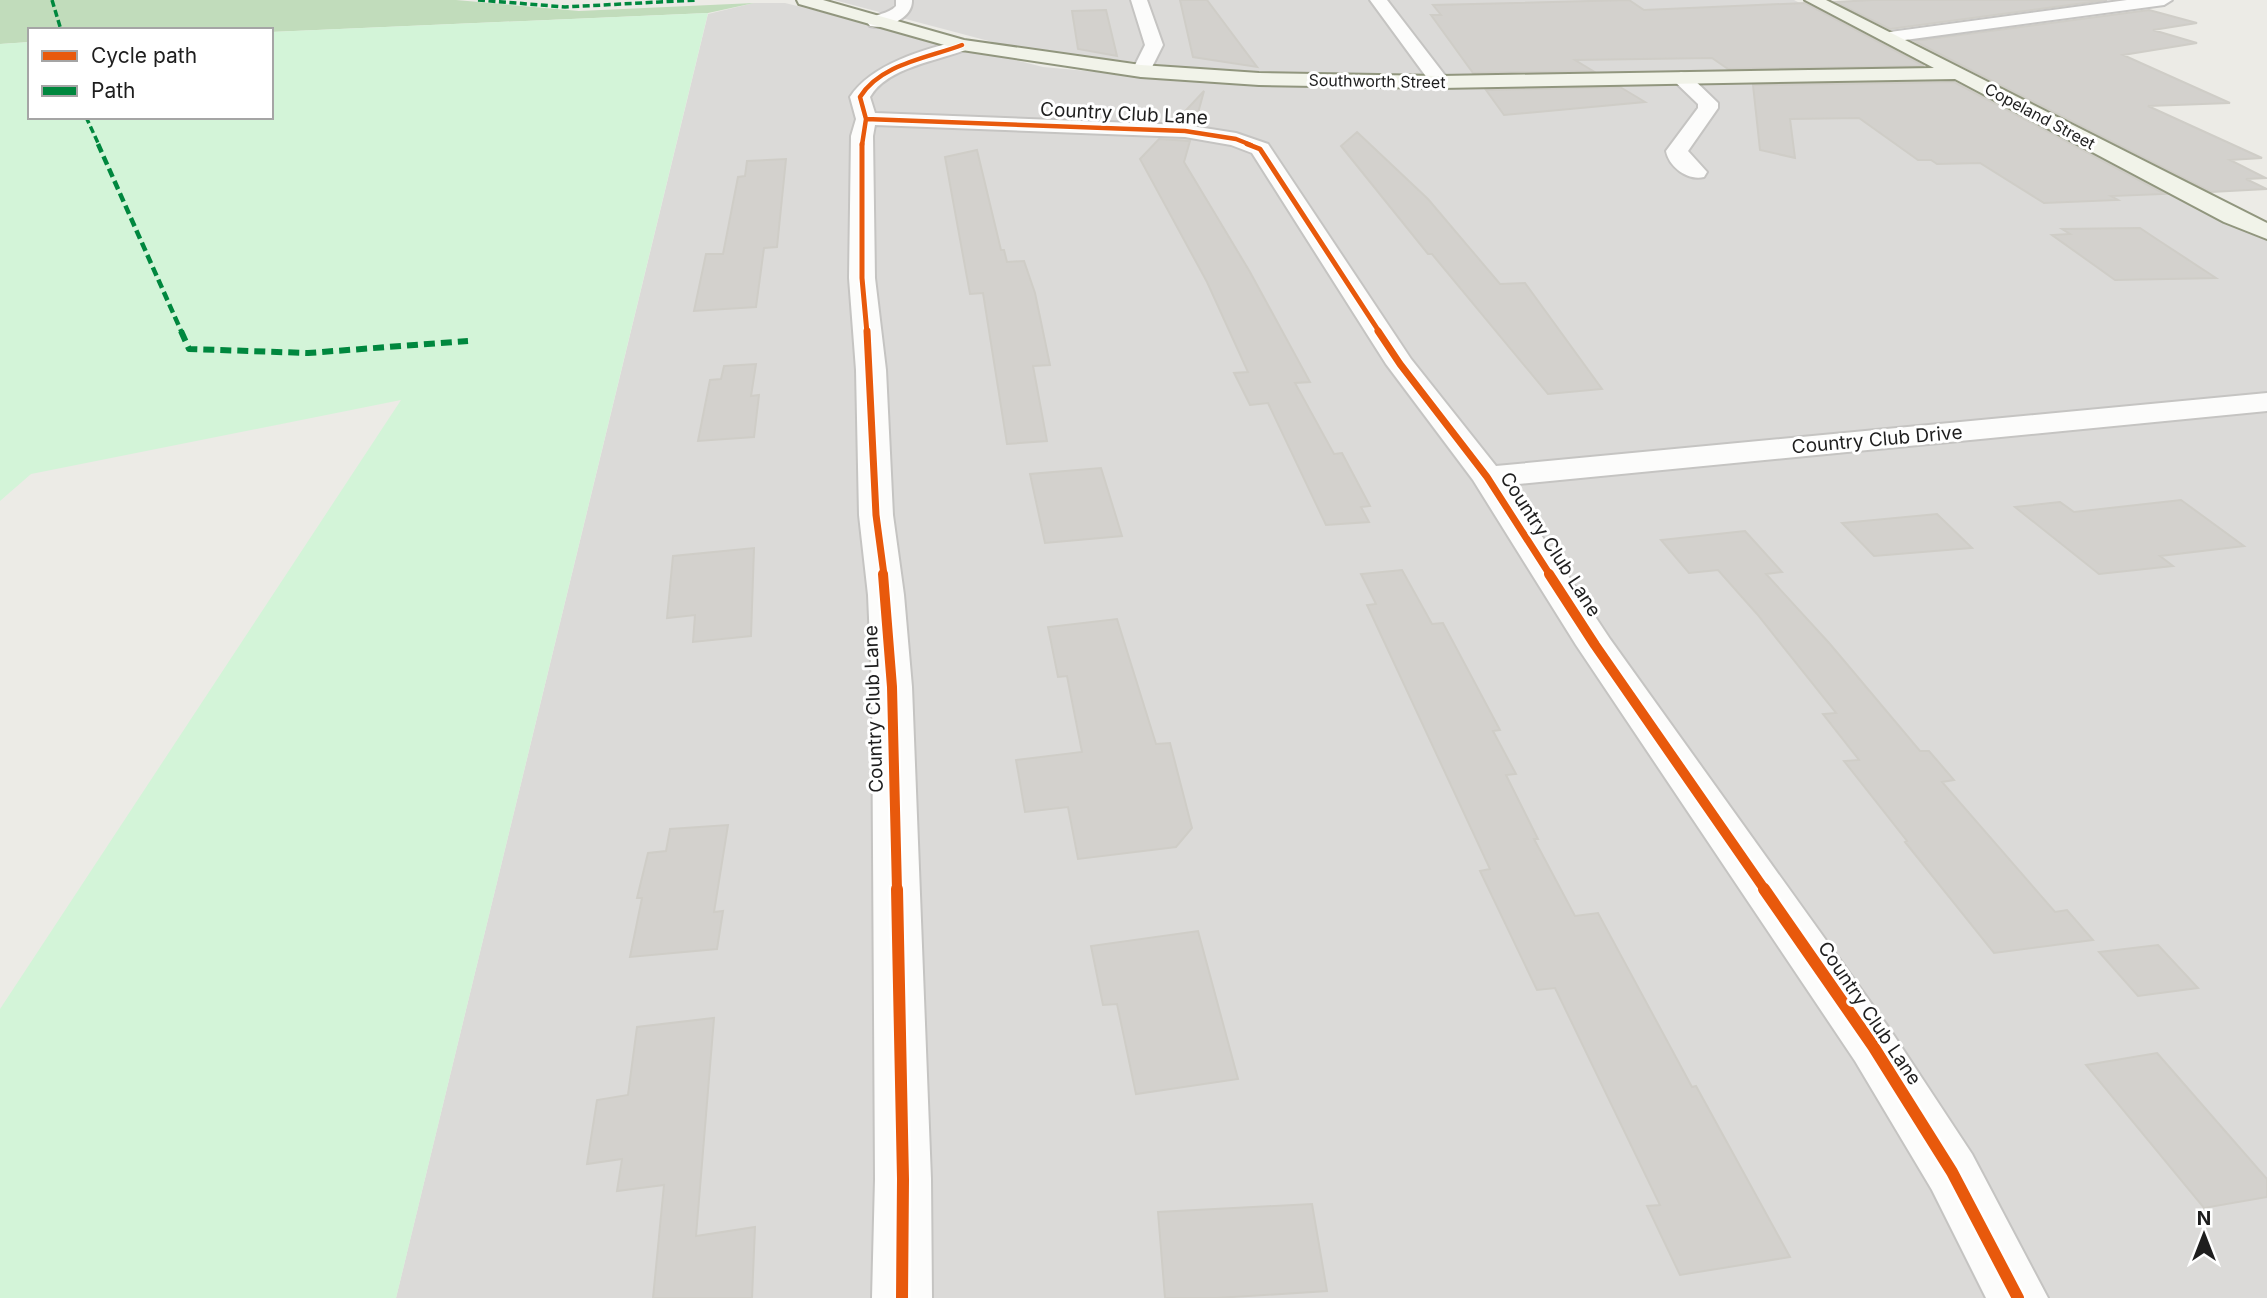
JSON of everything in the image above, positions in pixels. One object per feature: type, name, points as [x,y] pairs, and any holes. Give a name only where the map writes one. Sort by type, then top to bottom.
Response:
[{"type":"street","name":"Southworth Street","points":[[805,0],[962,46],[1141,71],[1259,79],[1440,82],[1958,73]]},
{"type":"street","points":[[876,22],[897,15],[904,7],[904,0]]},
{"type":"street","points":[[1139,0],[1154,45],[1141,71]]},
{"type":"street","points":[[1378,0],[1440,82]]},
{"type":"street","name":"Copeland Street","points":[[1813,0],[1890,37],[2232,217],[2267,232]]},
{"type":"street","points":[[1890,37],[2164,0]]},
{"type":"street","name":"Country Club Lane","points":[[902,1298],[903,1179],[892,687],[887,606],[876,515],[871,370],[861,257],[862,136],[866,119],[860,97],[869,82],[898,68],[962,46]]},
{"type":"street","points":[[1681,78],[1708,103],[1708,108],[1677,152],[1678,157],[1696,172]]},
{"type":"street","name":"Country Club Lane","points":[[866,119],[1185,131],[1246,142],[1259,149],[1418,391],[1487,477],[1595,645],[1873,1046],[1952,1172],[2018,1298]]},
{"type":"street","name":"Country Club Drive","points":[[1487,477],[2267,402]]},
{"type":"shaded area","points":[[834,0],[1794,0],[1924,67],[1410,76],[1231,72],[1023,50]]},
{"type":"shaded area","points":[[754,3],[785,3],[1043,67],[1207,82],[1944,79],[2267,224],[2267,1298],[396,1298],[708,14]]},
{"type":"green space","points":[[0,0],[456,0],[579,11],[754,3],[708,13],[273,32],[273,28],[28,28],[28,42],[0,44]]},
{"type":"green space","points":[[708,13],[396,1298],[0,1298],[0,1009],[401,400],[31,474],[0,501],[0,44],[28,42],[28,119],[273,119],[273,32]]},
{"type":"building","points":[[1180,0],[1207,0],[1257,67],[1193,57]]},
{"type":"building","points":[[1629,0],[1644,10],[1805,3],[1924,66],[1728,69],[1712,58],[1575,60],[1593,71],[1473,73],[1431,15],[1441,15],[1433,5]]},
{"type":"building","points":[[2107,0],[1890,29],[1835,2]]},
{"type":"building","points":[[1106,10],[1117,56],[1078,49],[1072,11]]},
{"type":"building","points":[[2149,10],[2197,23],[2153,30],[2197,43],[2123,55],[2230,103],[2148,106],[2262,158],[2230,160],[2266,178],[2246,179],[2267,189],[2211,192],[1914,41]]},
{"type":"building","points":[[1954,82],[2165,194],[2111,196],[2118,200],[2044,203],[1980,163],[1937,164],[1931,160],[1918,160],[1859,118],[1790,119],[1795,158],[1760,150],[1753,85]]},
{"type":"building","points":[[1620,87],[1645,102],[1504,115],[1486,90]]},
{"type":"building","points":[[1204,91],[1195,124],[1175,122]]},
{"type":"building","points":[[1357,132],[1428,199],[1500,284],[1525,283],[1602,389],[1548,394],[1432,254],[1428,254],[1341,146]]},
{"type":"building","points":[[1159,139],[1190,141],[1184,162],[1250,272],[1310,382],[1295,383],[1334,454],[1342,453],[1370,506],[1361,507],[1369,522],[1326,525],[1268,403],[1250,405],[1234,373],[1248,372],[1207,282],[1140,159]]},
{"type":"building","points":[[977,150],[1001,250],[1004,250],[1007,262],[1024,261],[1035,293],[1050,365],[1033,366],[1047,441],[1007,444],[983,293],[970,294],[945,157]]},
{"type":"building","points":[[786,159],[777,247],[764,248],[756,307],[694,311],[706,254],[723,254],[738,177],[745,176],[747,161]]},
{"type":"building","points":[[2140,228],[2216,278],[2115,280],[2052,235],[2070,234],[2062,229]]},
{"type":"building","points":[[756,364],[751,396],[759,395],[754,437],[698,441],[710,380],[721,379],[724,366]]},
{"type":"building","points":[[1101,468],[1122,536],[1045,543],[1030,474]]},
{"type":"building","points":[[2181,500],[2244,546],[2160,556],[2173,566],[2099,574],[2015,507],[2060,502],[2074,512]]},
{"type":"building","points":[[1937,514],[1972,548],[1874,556],[1842,523]]},
{"type":"building","points":[[1745,531],[1782,572],[1766,574],[1830,644],[1920,751],[1929,751],[1954,780],[1942,782],[2055,912],[2067,910],[2093,940],[1994,953],[1844,761],[1859,760],[1823,714],[1836,713],[1757,614],[1718,570],[1689,573],[1661,540]]},
{"type":"building","points":[[754,548],[751,636],[693,642],[695,615],[667,618],[673,556]]},
{"type":"building","points":[[1402,570],[1432,624],[1443,623],[1500,730],[1493,731],[1516,774],[1506,775],[1538,839],[1534,839],[1575,916],[1598,913],[1692,1087],[1696,1086],[1790,1257],[1680,1275],[1647,1206],[1660,1205],[1555,988],[1537,990],[1480,871],[1490,869],[1367,605],[1376,604],[1361,574]]},
{"type":"building","points":[[1117,619],[1156,744],[1170,743],[1192,828],[1176,847],[1078,859],[1068,807],[1025,812],[1016,760],[1082,752],[1067,676],[1058,677],[1048,627]]},
{"type":"building","points":[[728,825],[714,912],[723,911],[717,949],[630,957],[642,898],[637,898],[648,853],[666,851],[670,829]]},
{"type":"building","points":[[1198,931],[1238,1079],[1136,1094],[1117,1004],[1103,1005],[1091,946]]},
{"type":"building","points":[[2158,945],[2198,988],[2138,996],[2099,952]]},
{"type":"building","points":[[714,1018],[696,1236],[755,1227],[752,1298],[653,1298],[664,1185],[617,1191],[622,1159],[587,1164],[597,1100],[628,1095],[637,1027]]},
{"type":"building","points":[[2157,1053],[2267,1179],[2267,1197],[2204,1208],[2086,1065]]},
{"type":"building","points":[[1312,1204],[1327,1291],[1217,1298],[1165,1298],[1158,1212]]},
{"type":"marked path","points":[[52,0],[60,28]]},
{"type":"marked path","points":[[478,0],[565,7],[697,0]]},
{"type":"marked path","points":[[87,119],[189,349],[308,353],[468,341]]},
{"type":"cycle path","points":[[902,1298],[903,1179],[892,687],[886,595],[876,515],[871,370],[862,278],[862,136],[866,119],[860,97],[866,87],[889,71],[962,45]]},
{"type":"cycle path","points":[[866,119],[1185,131],[1236,139],[1260,149],[1400,364],[1487,477],[1595,645],[1873,1046],[1952,1172],[2018,1298]]}]
